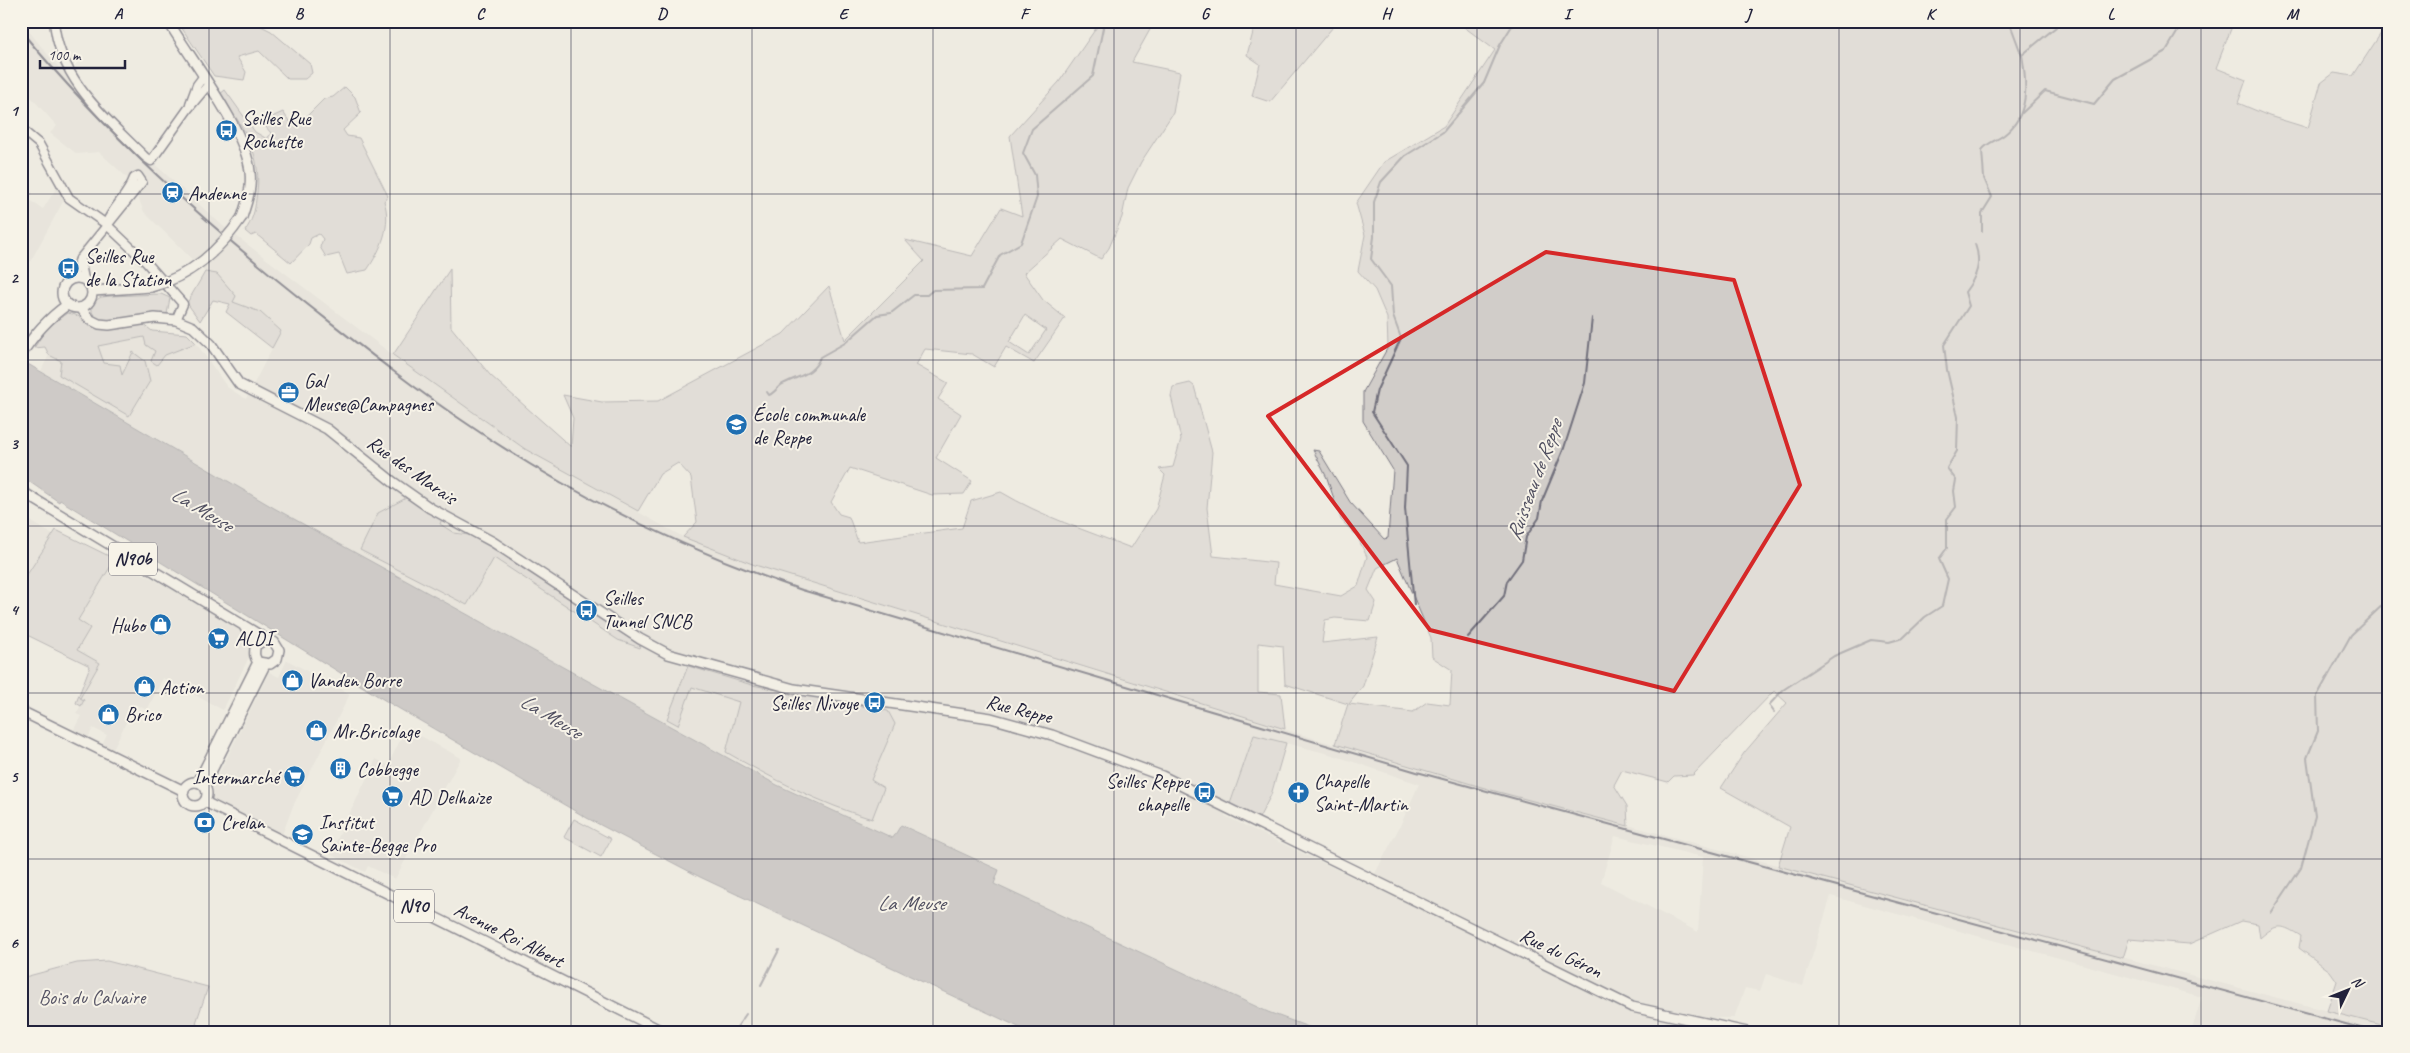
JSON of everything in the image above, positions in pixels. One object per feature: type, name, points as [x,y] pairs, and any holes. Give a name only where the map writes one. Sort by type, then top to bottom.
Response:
[{"type":"main road","points":[[92,291],[151,287],[171,281],[201,264],[232,232],[242,217],[250,189],[250,171],[239,137],[168,21]]},
{"type":"main road","points":[[72,279],[84,279],[92,291],[92,298],[88,304],[81,308],[67,305],[62,294],[62,288],[72,279]]},
{"type":"main road","points":[[23,353],[37,330],[49,318],[67,305]]},
{"type":"main road","name":"Rue des Marais","points":[[81,308],[89,319],[99,324],[108,325],[155,318],[176,320],[201,333],[239,384],[327,429],[393,482],[430,508],[493,542],[640,640]]},
{"type":"main road","name":"N90b","points":[[21,491],[266,639]]},
{"type":"main road","name":"N90b","points":[[245,628],[255,646]]},
{"type":"main road","points":[[266,639],[277,646],[278,654],[274,662],[261,663],[254,656],[255,646],[266,639]]},
{"type":"main road","name":"Rue Reppe","points":[[640,640],[668,654],[794,689],[991,718],[1052,735],[1162,776],[1368,878]]},
{"type":"main road","points":[[184,790],[188,784],[196,782],[202,774],[261,663]]},
{"type":"main road","points":[[205,802],[208,794],[206,787],[208,778],[261,663]]},
{"type":"main road","name":"N90","points":[[21,712],[184,790],[184,799],[190,805],[198,806],[205,802]]},
{"type":"main road","points":[[196,782],[206,787]]},
{"type":"main road","name":"Avenue Roi Albert","points":[[205,802],[664,1032]]},
{"type":"main road","name":"Rue du Géron","points":[[1368,878],[1632,1007],[1747,1032]]},
{"type":"street","points":[[54,21],[55,35],[65,66],[85,96],[151,161],[188,109],[196,85],[206,81]]},
{"type":"street","points":[[21,129],[39,144],[69,198],[106,224],[146,262],[182,304],[176,320]]},
{"type":"street","points":[[72,279],[80,259],[106,224],[142,182],[138,176],[134,178],[132,186],[106,224]]},
{"type":"street","points":[[80,259],[84,279]]},
{"type":"highlighted area","points":[[1546,252],[1734,280],[1800,485],[1674,691],[1430,630],[1268,416]]},
{"type":"shaded area","points":[[21,21],[52,60],[127,139],[223,226],[393,355],[525,449],[683,537],[755,565],[1389,761],[2389,1027],[2389,1032],[2191,1032],[2202,997],[1831,896],[1803,986],[1766,974],[1760,991],[1745,988],[1734,1018],[1692,1018],[1689,1032],[1322,1032],[1268,1012],[993,884],[999,869],[902,825],[894,838],[777,785],[274,508],[41,371],[49,355],[144,337],[196,343],[227,387],[246,399],[281,331],[260,312],[232,302],[217,274],[205,272],[144,212],[132,182],[99,152],[77,154],[50,133],[57,126],[21,86]],"holes":[[[1254,735],[1333,755],[1419,784],[1400,826],[1369,885],[1225,816]],[[1615,836],[1703,857],[1698,932],[1601,882]]]},
{"type":"shaded area","points":[[21,185],[33,193],[29,200],[43,209],[57,187],[65,198],[29,264],[21,258]]},
{"type":"shaded area","points":[[21,515],[53,535],[21,582]]},
{"type":"shaded area","points":[[115,559],[199,603],[237,627],[248,640],[251,653],[223,710],[163,678],[147,710],[135,704],[113,749],[102,745],[107,735],[93,728],[88,738],[73,731],[81,716],[76,714],[84,700],[80,698],[100,664],[77,650],[78,620]]},
{"type":"shaded area","points":[[287,660],[350,694],[293,806],[281,838],[214,800],[211,790],[269,672],[279,677]]},
{"type":"shaded area","points":[[406,728],[461,758],[395,879],[368,866],[365,872],[330,854],[376,759],[388,765]]},
{"type":"green space","points":[[177,21],[251,21],[271,31],[310,64],[312,73],[305,79],[288,79],[259,51],[237,57],[246,72],[244,80],[214,76]]},
{"type":"green space","points":[[1101,21],[1147,21],[1152,26],[1132,62],[1180,72],[1173,113],[1141,162],[1128,188],[1122,217],[1109,248],[1101,259],[1062,239],[1024,273],[1043,300],[1065,318],[1034,363],[1006,347],[994,367],[972,354],[925,349],[916,365],[948,383],[938,399],[961,414],[936,458],[972,481],[964,494],[932,495],[850,468],[831,502],[839,514],[849,517],[858,542],[962,528],[971,501],[1001,492],[1048,516],[1131,548],[1156,509],[1165,475],[1159,469],[1173,467],[1181,439],[1171,396],[1173,387],[1190,383],[1194,386],[1212,452],[1207,508],[1213,556],[1276,563],[1274,584],[1341,596],[1358,586],[1367,557],[1357,536],[1341,520],[1327,478],[1313,450],[1319,451],[1350,502],[1384,539],[1388,538],[1393,470],[1363,421],[1363,392],[1388,347],[1387,318],[1375,290],[1358,271],[1365,235],[1356,203],[1384,162],[1444,126],[1495,50],[1456,21],[2234,21],[2216,68],[2246,80],[2238,103],[2269,116],[2308,128],[2321,83],[2334,73],[2353,76],[2389,21],[2389,1027],[2327,1011],[2337,981],[2330,971],[2299,948],[2301,936],[2289,929],[2276,927],[2260,938],[2258,924],[2241,921],[2189,944],[2129,939],[2123,958],[1778,866],[1790,827],[1721,788],[1744,753],[1787,703],[1774,691],[1693,775],[1674,776],[1668,782],[1622,770],[1614,785],[1627,806],[1628,826],[1495,791],[1335,744],[1348,704],[1285,684],[1283,646],[1258,643],[1258,692],[1281,694],[1285,729],[755,565],[683,537],[697,522],[691,477],[678,463],[660,474],[638,511],[525,449],[393,355],[450,269],[451,327],[490,375],[571,447],[573,418],[563,395],[602,402],[658,401],[783,334],[829,286],[845,340],[924,261],[905,240],[972,256],[1001,208],[1022,216],[1010,136],[1059,82]],"holes":[[[1025,315],[1046,330],[1029,355],[1009,342]],[[1397,558],[1431,638],[1432,657],[1452,670],[1450,705],[1427,702],[1413,712],[1349,704],[1363,686],[1378,637],[1322,643],[1325,620],[1335,618],[1370,621],[1376,602],[1368,590],[1377,568]]]},
{"type":"green space","points":[[1256,21],[1338,21],[1270,102],[1252,96],[1260,64],[1247,55]]},
{"type":"green space","points":[[345,87],[355,97],[361,113],[343,130],[347,136],[359,138],[388,196],[384,201],[387,219],[386,228],[377,254],[367,270],[347,274],[339,254],[326,257],[320,247],[323,239],[319,234],[311,238],[309,244],[291,263],[256,234],[251,236],[245,231],[255,208],[258,183],[257,169],[250,143],[220,94],[225,90],[255,132],[267,139],[271,133],[265,126],[274,116],[283,112],[289,121],[299,124],[324,99],[333,97]]},
{"type":"green space","points":[[205,272],[217,274],[236,296],[233,302],[260,312],[281,331],[272,348],[226,312],[230,304],[213,300],[200,321],[187,303]]},
{"type":"green space","points":[[161,294],[170,298],[167,314],[106,321],[96,318],[92,312],[92,303],[101,297]]},
{"type":"green space","points":[[67,313],[101,328],[116,329],[143,324],[152,331],[187,334],[196,343],[165,355],[157,365],[151,361],[155,351],[146,345],[144,337],[98,346],[104,363],[120,365],[122,375],[133,352],[145,361],[150,381],[129,416],[59,375],[61,361],[49,355],[45,347],[34,348],[46,329]]},
{"type":"green space","points":[[406,498],[442,519],[440,524],[454,533],[469,535],[497,551],[641,646],[640,648],[618,640],[494,558],[467,605],[360,550],[378,513]]},
{"type":"green space","points":[[56,530],[115,559],[78,620],[90,628],[77,650],[100,663],[80,698],[84,700],[81,706],[76,703],[90,666],[21,632],[21,584]]},
{"type":"green space","points":[[688,666],[752,685],[888,711],[895,724],[871,780],[884,788],[872,819],[834,806],[797,790],[726,752],[739,702],[692,687],[678,725],[667,719]]},
{"type":"green space","points":[[1254,735],[1286,743],[1271,795],[1259,818],[1230,804]]},
{"type":"green space","points":[[574,819],[611,839],[601,857],[564,837]]},
{"type":"green space","name":"Bois du Calvaire","points":[[107,961],[208,987],[196,1023],[205,1032],[21,1032],[21,978],[77,963]]},
{"type":"water","name":"La Meuse","points":[[21,360],[274,508],[777,785],[893,838],[901,825],[999,870],[994,884],[1268,1012],[1322,1032],[1029,1032],[700,877],[587,818],[386,701],[60,500],[59,502],[21,476]]},
{"type":"waterway","points":[[767,392],[769,395],[781,385],[814,368],[820,357],[845,343],[877,315],[891,313],[914,295],[927,295],[933,290],[982,289],[1000,255],[1021,243],[1037,197],[1035,175],[1023,153],[1032,129],[1093,76],[1103,28],[1107,21]]},
{"type":"waterway","points":[[1414,605],[1405,508],[1407,466],[1372,412],[1377,390],[1401,338],[1393,316],[1391,286],[1371,259],[1374,237],[1374,202],[1381,182],[1405,156],[1443,132],[1484,83],[1500,45],[1515,21]]},
{"type":"waterway","points":[[2009,21],[2022,56]]},
{"type":"waterway","points":[[2022,113],[2045,91],[2094,104],[2115,79],[2166,51],[2184,21]]},
{"type":"waterway","points":[[1982,231],[1982,213],[1992,197],[1984,178],[1982,150],[2012,127],[2022,109],[2025,98],[2022,55],[2056,27]]},
{"type":"waterway","points":[[1774,712],[1769,705],[1783,690],[1834,656],[1871,640],[1889,642],[1903,638],[1925,617],[1942,606],[1948,579],[1939,559],[1947,548],[1947,519],[1956,507],[1954,491],[1956,480],[1947,468],[1957,451],[1958,417],[1947,370],[1944,345],[1969,306],[1965,292],[1973,280],[1977,269],[1978,257],[1975,244]]},
{"type":"waterway","name":"Ruisseau de Reppe","points":[[1468,637],[1504,596],[1507,581],[1522,560],[1526,537],[1539,518],[1542,501],[1564,448],[1585,383],[1592,318]]},
{"type":"waterway","points":[[2271,913],[2301,868],[2315,816],[2307,758],[2318,731],[2317,696],[2351,635],[2389,599]]},
{"type":"waterway","points":[[761,985],[779,950]]},
{"type":"waterway","points":[[735,1030],[746,1014]]},
{"type":"railway","points":[[21,31],[53,69],[121,141],[157,175],[268,273],[384,364],[463,421],[543,472],[627,517],[713,556],[802,590],[1417,772],[2375,1032]]},
{"type":"place","name":"Seilles Rue Rochette","points":[[226,130]]},
{"type":"place","name":"Andenne","points":[[172,193]]},
{"type":"place","name":"Seilles Rue de la Station","points":[[69,268]]},
{"type":"place","name":"Gal Meuse@Campagnes","points":[[288,392]]},
{"type":"place","name":"École communale de Reppe","points":[[737,425]]},
{"type":"place","name":"Seilles Tunnel SNCB","points":[[587,610]]},
{"type":"place","name":"Hubo","points":[[161,625]]},
{"type":"place","name":"ALDI","points":[[219,638]]},
{"type":"place","name":"Vanden Borre","points":[[292,680]]},
{"type":"place","name":"Action","points":[[144,687]]},
{"type":"place","name":"Seilles Nivoye","points":[[874,703]]},
{"type":"place","name":"Brico","points":[[109,714]]},
{"type":"place","name":"Mr.Bricolage","points":[[317,731]]},
{"type":"place","name":"Cobbegge","points":[[341,769]]},
{"type":"place","name":"Intermarché","points":[[295,777]]},
{"type":"place","name":"Seilles Reppe chapelle","points":[[1205,793]]},
{"type":"place","name":"Chapelle Saint-Martin","points":[[1298,793]]},
{"type":"place","name":"AD Delhaize","points":[[393,797]]},
{"type":"place","name":"Crelan","points":[[205,822]]},
{"type":"place","name":"Institut Sainte-Begge Pro","points":[[303,834]]}]
